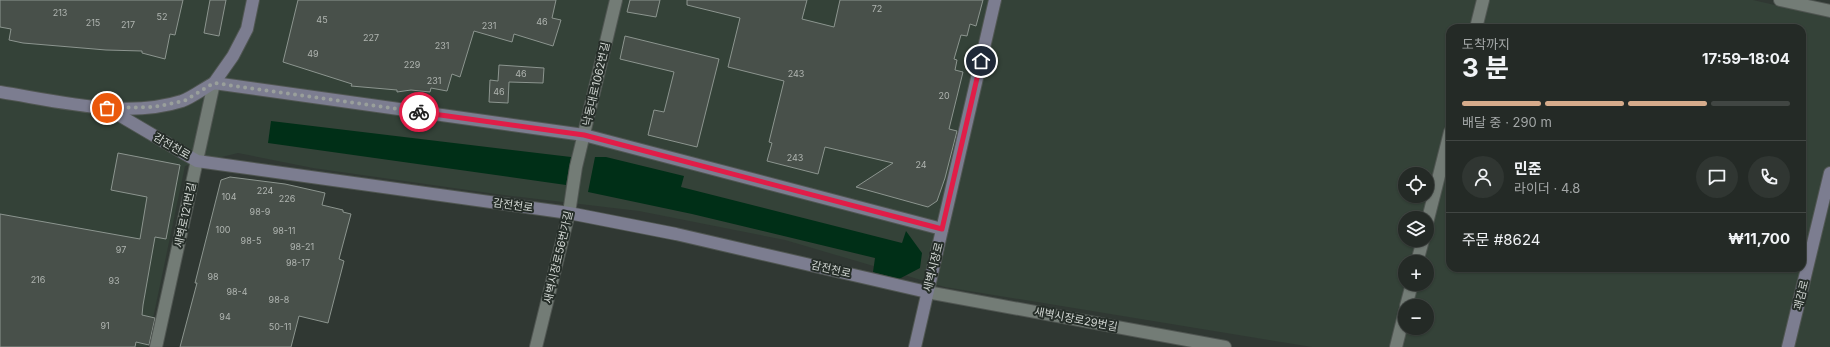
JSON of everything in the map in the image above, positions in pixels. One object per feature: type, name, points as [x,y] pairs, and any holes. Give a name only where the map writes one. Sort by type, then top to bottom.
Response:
[{"type":"street","points":[[253,0],[247,29],[233,56],[214,83],[584,135],[942,229]]},
{"type":"street","name":"낙동대로1062번길","points":[[576,167],[616,0]]},
{"type":"street","name":"새벽시장로","points":[[915,347],[995,0]]},
{"type":"street","points":[[1477,24],[1483,0]]},
{"type":"street","points":[[1780,0],[1830,11]]},
{"type":"street","name":"감전천로","points":[[0,92],[107,108],[154,107],[184,101],[214,83]]},
{"type":"street","name":"새벽로121번길","points":[[156,347],[214,83]]},
{"type":"street","name":"감전천로","points":[[107,108],[197,161],[569,212],[676,234],[927,292]]},
{"type":"street","points":[[1430,211],[1446,148]]},
{"type":"street","name":"새벽시장로56번가길","points":[[536,347],[569,212],[576,167]]},
{"type":"street","name":"괘감로","points":[[1788,347],[1830,173]]},
{"type":"street","name":"새벽시장로29번길","points":[[927,292],[1225,347]]},
{"type":"street","points":[[1396,347],[1399,335]]},
{"type":"shaded area","points":[[0,0],[1753,0],[1830,18],[1830,347],[1312,347],[945,287],[785,240],[639,211],[496,194],[313,168],[238,153],[185,166],[147,347],[0,347]]},
{"type":"shaded area","points":[[271,121],[571,157],[566,185],[268,143]]},
{"type":"shaded area","points":[[595,157],[606,157],[684,176],[681,187],[902,243],[906,231],[922,253],[920,268],[899,279],[873,272],[875,258],[692,214],[588,192]]},
{"type":"building","points":[[0,0],[183,0],[175,35],[170,34],[165,59],[142,53],[142,51],[106,50],[23,43],[9,40],[11,29],[0,27]]},
{"type":"building","points":[[210,0],[226,0],[219,36],[204,33]]},
{"type":"building","points":[[298,0],[556,0],[552,18],[561,20],[553,46],[514,34],[512,42],[474,31],[460,77],[452,74],[447,91],[431,88],[430,92],[411,90],[397,92],[397,90],[351,86],[352,84],[283,62]]},
{"type":"building","points":[[630,0],[660,0],[656,17],[627,12]]},
{"type":"building","points":[[687,0],[807,0],[802,19],[834,27],[840,0],[983,0],[976,26],[970,24],[967,36],[961,35],[954,59],[957,60],[955,70],[963,72],[949,129],[957,131],[945,178],[937,201],[928,207],[856,187],[893,163],[825,147],[818,174],[767,161],[772,143],[769,142],[784,81],[728,67],[740,18],[687,5]]},
{"type":"building","points":[[625,36],[719,59],[697,147],[648,135],[654,110],[664,112],[674,72],[620,59]]},
{"type":"building","points":[[499,65],[544,68],[543,83],[509,82],[508,103],[489,102],[490,80],[498,81]]},
{"type":"building","points":[[118,153],[180,165],[166,239],[155,237],[143,305],[142,315],[155,318],[149,345],[136,342],[135,347],[0,347],[0,214],[140,239],[147,197],[111,190]]},
{"type":"building","points":[[230,177],[285,184],[325,193],[322,205],[343,210],[343,212],[351,214],[339,259],[344,261],[328,323],[299,316],[291,347],[180,347],[197,283],[195,283],[221,180]]},
{"type":"way so far","points":[[107,108],[154,107],[184,101],[214,83],[419,112]]},
{"type":"route","points":[[419,112],[584,135],[942,229],[981,61]]}]
